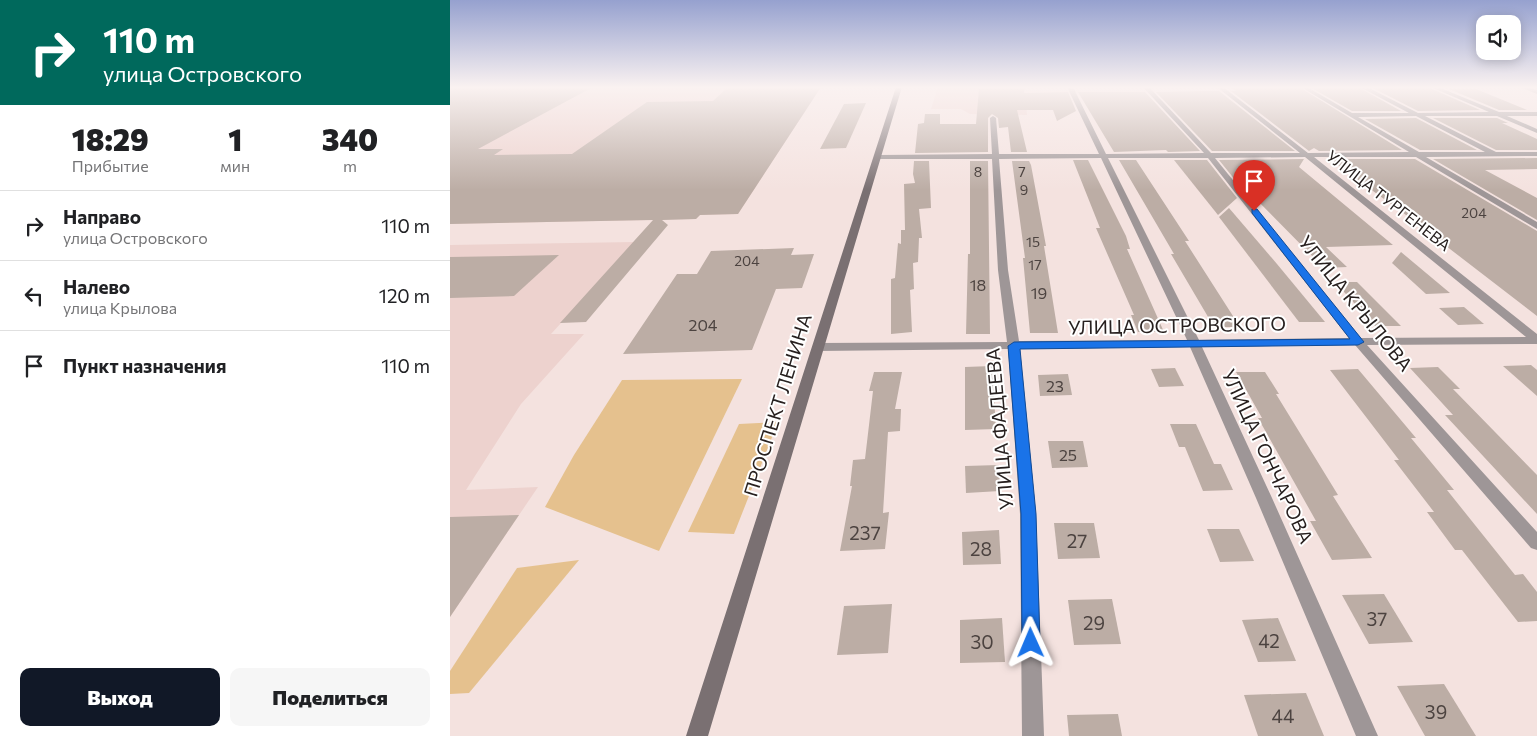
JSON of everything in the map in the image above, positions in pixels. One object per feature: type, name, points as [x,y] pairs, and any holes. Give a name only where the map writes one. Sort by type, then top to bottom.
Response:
[{"type":"street","name":"ПРОСПЕКТ ЛЕНИНА","points":[[697,736],[818,347],[833,292],[889,121]]},
{"type":"street","name":"УЛИЦА ФАДЕЕВА","points":[[992,121],[997,157],[1003,270],[1014,346],[1028,514],[1033,736]]},
{"type":"street","name":"УЛИЦА ГОНЧАРОВА","points":[[1086,121],[1156,262],[1277,525],[1367,736]]},
{"type":"street","name":"УЛИЦА КРЫЛОВА","points":[[1178,121],[1210,156],[1358,342],[1537,543]]},
{"type":"street","name":"УЛИЦА ТУРГЕНЕВА","points":[[1264,121],[1537,340]]},
{"type":"street","points":[[1361,121],[1537,225]]},
{"type":"street","points":[[1430,121],[1496,155]]},
{"type":"street","points":[[1514,121],[1537,131]]},
{"type":"street","points":[[879,157],[1537,154]]},
{"type":"street","name":"УЛИЦА ОСТРОВСКОГО","points":[[818,347],[1537,340]]},
{"type":"shaded area","points":[[450,121],[799,121],[738,214],[700,215],[696,219],[450,224]]},
{"type":"shaded area","points":[[635,242],[551,334],[584,334],[521,404],[466,490],[538,487],[450,617],[450,245]]},
{"type":"shaded area","points":[[742,379],[659,551],[545,507],[574,455],[622,380]]},
{"type":"shaded area","points":[[778,422],[734,534],[688,532],[739,424]]},
{"type":"shaded area","points":[[579,560],[469,693],[450,694],[450,671],[517,568]]},
{"type":"building","points":[[450,121],[529,121],[478,149],[503,149],[494,155],[572,154],[619,121],[799,121],[738,214],[700,215],[696,219],[662,220],[668,225],[586,322],[560,323],[653,220],[450,224]]},
{"type":"building","points":[[835,121],[858,121],[846,148],[820,149]]},
{"type":"building","points":[[924,121],[940,121],[940,124],[976,124],[976,121],[988,121],[988,152],[915,153],[918,124]]},
{"type":"building","points":[[998,121],[1020,121],[1027,152],[1011,152],[1008,127],[999,128]]},
{"type":"building","points":[[1096,121],[1172,121],[1200,151],[1168,152],[1166,150],[1114,152]]},
{"type":"building","points":[[1184,121],[1257,121],[1295,151],[1212,151]]},
{"type":"building","points":[[1270,121],[1355,121],[1402,150],[1319,151],[1314,148],[1309,151]]},
{"type":"building","points":[[1369,121],[1422,121],[1477,150],[1420,150]]},
{"type":"building","points":[[1440,121],[1504,121],[1508,123],[1502,123],[1537,139],[1537,150],[1496,150]]},
{"type":"building","points":[[1537,158],[1537,169],[1485,170],[1537,198],[1537,220],[1433,159]]},
{"type":"building","points":[[1304,159],[1299,167],[1393,245],[1326,247],[1347,267],[1324,268],[1246,189],[1244,191],[1219,160]]},
{"type":"building","points":[[1329,159],[1415,159],[1537,231],[1537,316],[1437,239],[1439,239]]},
{"type":"building","points":[[1073,160],[1088,160],[1126,236],[1130,249],[1127,249],[1164,332],[1138,332],[1131,315],[1134,315],[1096,228],[1100,228]]},
{"type":"building","points":[[1119,160],[1136,160],[1189,241],[1185,241],[1240,327],[1214,327]]},
{"type":"building","points":[[1174,160],[1207,160],[1237,198],[1218,215]]},
{"type":"building","points":[[914,161],[929,161],[931,208],[919,209],[922,238],[919,238],[918,262],[913,263],[914,289],[910,290],[912,332],[891,334],[891,279],[895,278],[898,243],[901,244],[901,230],[905,230],[904,184],[915,183],[913,174]]},
{"type":"building","points":[[970,161],[988,161],[990,334],[966,334],[968,254],[970,254]]},
{"type":"building","points":[[1012,161],[1029,161],[1031,165],[1046,246],[1044,246],[1058,333],[1030,333],[1023,258],[1025,258]]},
{"type":"building","points":[[1229,208],[1325,322],[1299,322],[1219,217]]},
{"type":"building","points":[[794,248],[791,255],[814,254],[802,288],[776,289],[752,350],[623,354],[677,274],[697,274],[711,251]]},
{"type":"building","points":[[1401,252],[1450,293],[1426,294],[1392,263]]},
{"type":"building","points":[[559,255],[514,296],[450,298],[450,257]]},
{"type":"building","points":[[1335,282],[1357,282],[1401,326],[1375,326]]},
{"type":"building","points":[[1464,307],[1484,324],[1458,325],[1439,308]]},
{"type":"building","points":[[1531,365],[1537,370],[1537,396],[1503,366]]},
{"type":"building","points":[[992,366],[996,429],[965,430],[965,367]]},
{"type":"building","points":[[1438,367],[1460,389],[1453,389],[1537,475],[1537,514],[1445,415],[1453,415],[1410,368]]},
{"type":"building","points":[[1175,368],[1184,386],[1159,387],[1151,369]]},
{"type":"building","points":[[1358,369],[1416,438],[1411,438],[1454,490],[1447,490],[1515,575],[1523,574],[1537,592],[1537,621],[1518,622],[1462,550],[1455,550],[1427,512],[1434,512],[1394,460],[1399,460],[1330,370]]},
{"type":"building","points":[[874,372],[902,372],[895,409],[901,409],[900,431],[888,432],[883,513],[889,512],[885,549],[840,551],[852,486],[850,486],[853,460],[865,459],[873,391],[869,391]]},
{"type":"building","points":[[1236,372],[1265,372],[1279,394],[1276,394],[1338,495],[1333,496],[1372,558],[1332,560],[1310,521],[1316,521],[1258,418],[1262,418]]},
{"type":"building","points":[[1068,374],[1072,395],[1040,396],[1038,375]]},
{"type":"building","points":[[1170,424],[1196,424],[1214,464],[1221,464],[1233,490],[1203,491],[1185,447],[1179,447]]},
{"type":"building","points":[[1048,441],[1083,441],[1088,467],[1052,468]]},
{"type":"building","points":[[999,465],[1000,491],[966,493],[965,466]]},
{"type":"building","points":[[519,515],[450,617],[450,517]]},
{"type":"building","points":[[1054,523],[1094,523],[1100,558],[1058,559]]},
{"type":"building","points":[[1207,529],[1239,529],[1254,561],[1220,562]]},
{"type":"building","points":[[999,530],[1001,564],[963,565],[962,532]]},
{"type":"building","points":[[1384,594],[1413,642],[1369,644],[1342,595]]},
{"type":"building","points":[[1112,599],[1121,644],[1074,645],[1068,600]]},
{"type":"building","points":[[892,604],[888,653],[837,655],[844,606]]},
{"type":"building","points":[[1002,618],[1005,662],[960,663],[960,620]]},
{"type":"building","points":[[1278,618],[1296,661],[1258,662],[1242,620]]},
{"type":"building","points":[[1444,684],[1476,736],[1425,736],[1397,686]]},
{"type":"building","points":[[1306,693],[1324,736],[1258,736],[1244,695]]},
{"type":"building","points":[[1118,714],[1122,736],[1069,736],[1067,715]]},
{"type":"route","points":[[1031,643],[1028,514],[1014,346],[1358,342],[1254,211]]}]
